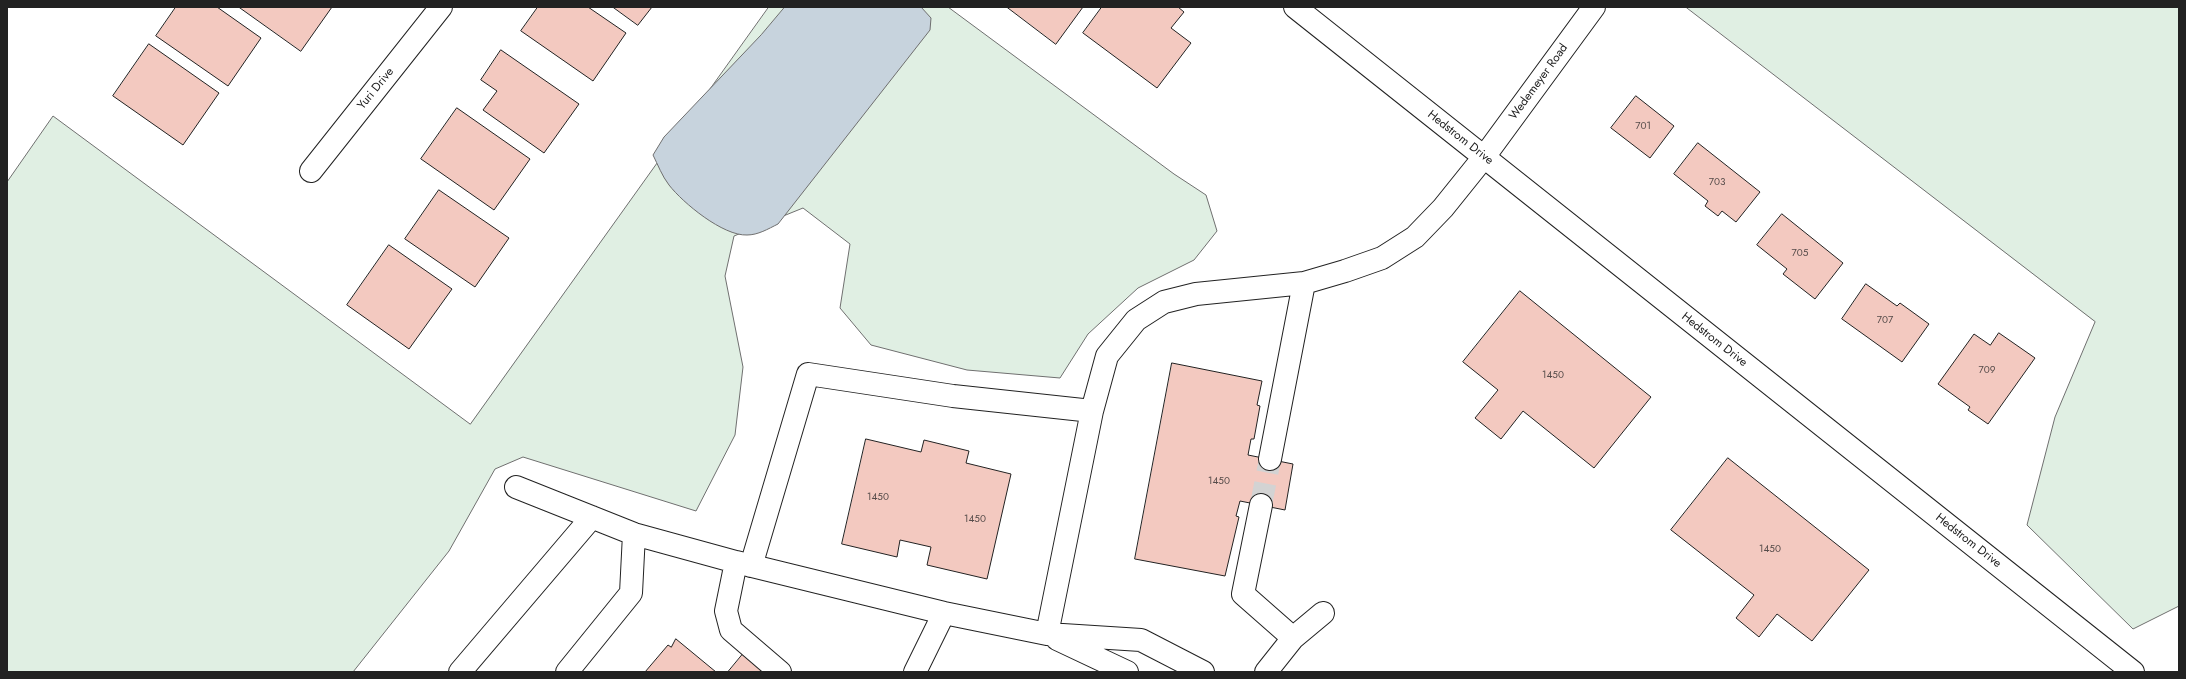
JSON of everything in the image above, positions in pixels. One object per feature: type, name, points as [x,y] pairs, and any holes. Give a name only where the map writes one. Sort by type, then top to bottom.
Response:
[{"type":"street","name":"Yuri Drive","points":[[311,171],[441,7]]},
{"type":"street","name":"Hedstrom Drive","points":[[1295,7],[2133,672]]},
{"type":"street","name":"Wedemeyer Road","points":[[1047,634],[1092,411],[1107,356],[1136,320],[1164,302],[1196,294],[1304,283],[1382,258],[1415,237],[1443,208],[1484,157],[1594,7]]},
{"type":"street","points":[[1270,459],[1304,283]]},
{"type":"street","points":[[780,672],[731,630],[726,611],[744,564],[808,374],[953,396],[1092,411]]},
{"type":"street","points":[[516,487],[634,534],[744,564],[944,613],[1047,634],[1141,640],[1203,672]]},
{"type":"street","points":[[1261,505],[1243,594],[1293,638]]},
{"type":"street","points":[[460,672],[592,517]]},
{"type":"street","points":[[567,672],[630,593],[634,534]]},
{"type":"street","points":[[915,672],[944,613]]},
{"type":"street","points":[[1266,672],[1293,638],[1323,613]]},
{"type":"street","points":[[1047,634],[1127,672]]},
{"type":"green space","points":[[769,7],[948,7],[1174,174],[1206,195],[1217,231],[1194,260],[1138,288],[1088,334],[1060,378],[967,370],[871,345],[840,308],[850,244],[803,208],[734,236],[725,276],[743,367],[735,435],[696,511],[523,457],[495,469],[449,551],[353,672],[7,672],[7,182],[53,116],[470,424]]},
{"type":"green space","points":[[1686,7],[2179,7],[2179,606],[2133,629],[2027,525],[2055,417],[2095,322]]},
{"type":"shaded area","points":[[785,7],[921,7],[931,18],[930,30],[778,224],[755,234],[737,234],[715,224],[684,201],[667,182],[653,155],[664,137],[761,35]]},
{"type":"building","points":[[176,7],[217,7],[261,38],[228,86],[156,36]]},
{"type":"building","points":[[239,7],[332,7],[301,51]]},
{"type":"building","points":[[538,7],[588,7],[626,33],[593,81],[521,31]]},
{"type":"building","points":[[613,7],[652,7],[638,25]]},
{"type":"building","points":[[1007,7],[1083,7],[1056,44]]},
{"type":"building","points":[[1102,7],[1178,7],[1184,12],[1171,28],[1191,43],[1157,88],[1083,33]]},
{"type":"building","points":[[149,44],[219,93],[183,145],[113,96]]},
{"type":"building","points":[[501,50],[579,104],[544,153],[483,110],[497,91],[481,80]]},
{"type":"building","points":[[1636,96],[1674,126],[1650,158],[1611,128]]},
{"type":"building","points":[[457,108],[530,159],[494,210],[421,159]]},
{"type":"building","points":[[1698,143],[1760,192],[1736,222],[1722,211],[1718,216],[1705,206],[1708,201],[1674,174]]},
{"type":"building","points":[[439,190],[509,238],[475,287],[405,239]]},
{"type":"building","points":[[1782,214],[1843,263],[1815,299],[1783,274],[1787,269],[1757,245]]},
{"type":"building","points":[[389,245],[452,289],[409,349],[347,305]]},
{"type":"building","points":[[1866,284],[1897,306],[1900,303],[1929,324],[1902,362],[1842,319]]},
{"type":"building","points":[[1520,291],[1651,397],[1594,468],[1523,411],[1501,439],[1475,418],[1498,390],[1463,362]]},
{"type":"building","points":[[1999,333],[2035,358],[1988,424],[1968,410],[1970,407],[1938,384],[1974,334],[1990,345]]},
{"type":"building","points":[[1172,363],[1262,381],[1257,405],[1260,406],[1254,439],[1251,439],[1248,455],[1293,464],[1285,510],[1240,501],[1236,516],[1239,517],[1225,576],[1135,559]]},
{"type":"building","points":[[866,439],[921,452],[924,440],[969,451],[966,463],[1011,474],[987,579],[927,565],[931,547],[900,540],[897,557],[842,544]]},
{"type":"building","points":[[1728,458],[1869,570],[1812,641],[1777,614],[1759,637],[1736,618],[1754,595],[1671,530]]},
{"type":"building","points":[[676,639],[716,672],[645,672],[668,645],[671,647]]},
{"type":"building","points":[[743,654],[765,672],[728,672]]},
{"type":"tunnel","points":[[1261,505],[1270,459]]}]
